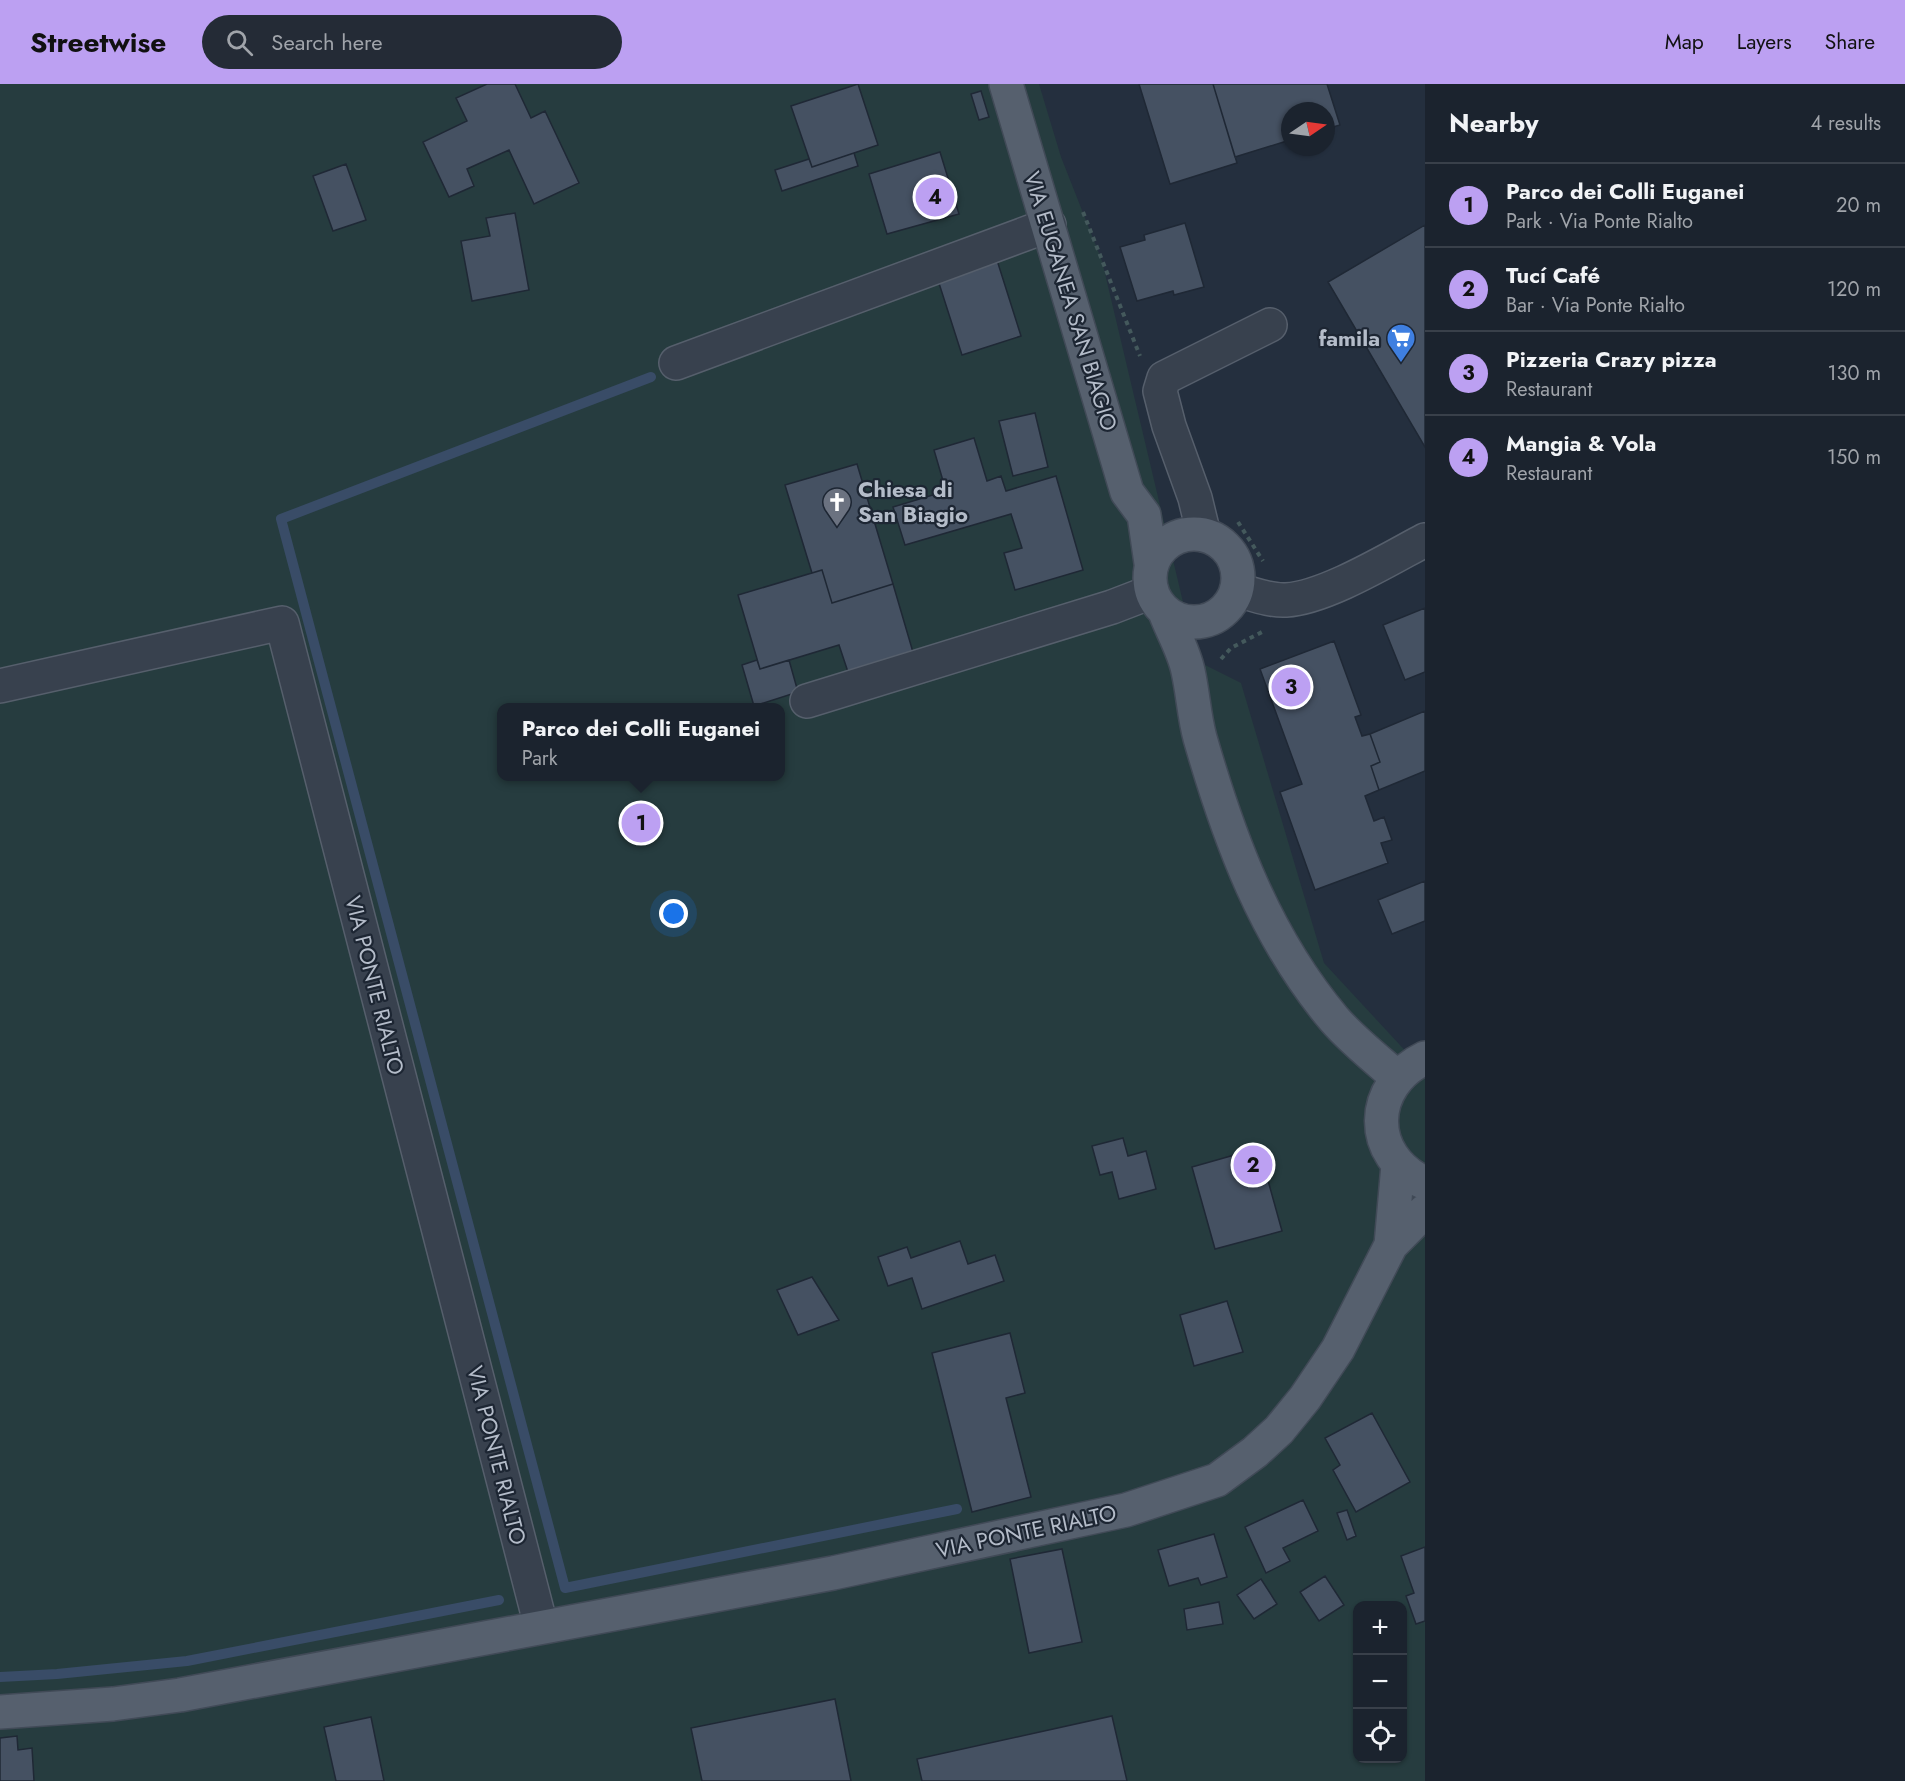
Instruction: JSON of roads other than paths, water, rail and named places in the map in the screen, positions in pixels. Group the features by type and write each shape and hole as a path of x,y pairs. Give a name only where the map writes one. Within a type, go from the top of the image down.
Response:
{"main road":[{"name":"VIA EUGANEA SAN BIAGIO","path":"1006,84 1127,492 1144,515 1156,589 1188,669 1195,721 1233,844 1257,899 1311,989 1335,1020 1397,1077"},
{"name":"VIA EUGANEA SAN BIAGIO","path":"1144,515 1194,535"},
{"path":"1194,535 1217,540 1235,561 1238,575 1237,590 1226,610 1206,621 1191,623 1177,620 1156,589 1159,550 1170,540 1194,535"},
{"name":"VIA EUGANEA SAN BIAGIO","path":"1188,669 1206,621"},
{"path":"1425,1058 1411,1065 1397,1077 1387,1094 1382,1112 1382,1131 1388,1149 1398,1165 1425,1183"},
{"name":"VIA PONTE RIALTO","path":"1391,1245 1398,1165"},
{"name":"VIA PONTE RIALTO","path":"0,1712 113,1704 180,1695 892,1561 1126,1510 1216,1480 1271,1437 1305,1398 1338,1349 1391,1245 1425,1211"}],"street":[{"path":"676,363 1049,225"},
{"path":"1194,535 1196,498 1160,391 1164,378 1270,325"},
{"path":"1237,590 1267,599 1285,601 1307,597 1425,540"},
{"path":"807,701 1112,607 1156,589"},
{"name":"VIA PONTE RIALTO","path":"0,686 282,623 541,1626"}],"waterway":[{"path":"651,377 281,519 565,1588 957,1509"},
{"path":"0,1677 57,1674 187,1661 499,1600"}],"place":[{"name":"Mangia & Vola","path":"935,197"},
{"name":"famila","path":"1401,364"},
{"name":"Chiesa di San Biagio","path":"837,528"},
{"name":"Pizzeria Crazy pizza","path":"1291,687"},
{"name":"Parco dei Colli Euganei","path":"641,823"},
{"name":"Tucí Café","path":"1253,1165"}]}
